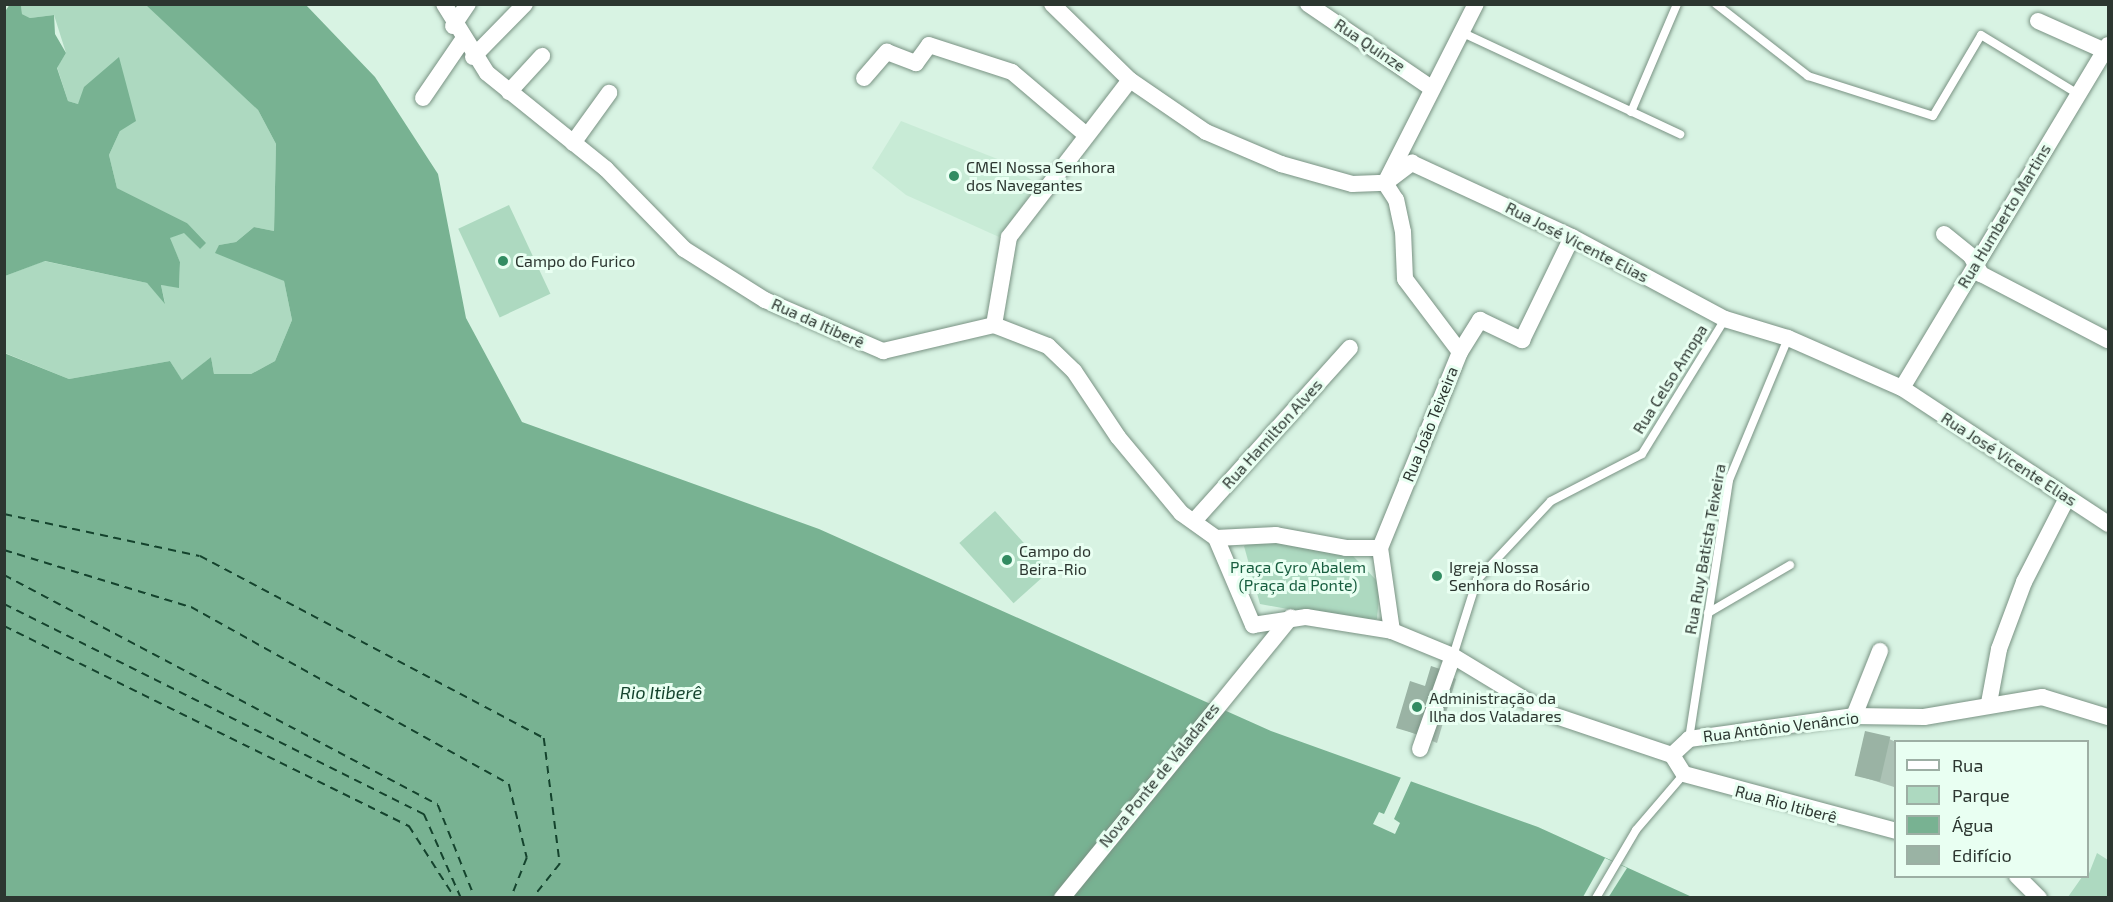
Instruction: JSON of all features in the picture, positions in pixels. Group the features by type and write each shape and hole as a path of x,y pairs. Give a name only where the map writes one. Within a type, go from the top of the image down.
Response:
{"street":[{"name":"Rua da Itiberê","path":"444,4 453,26 473,57 509,92 606,169 684,249 765,300 883,351 994,325"},
{"path":"453,26 468,4"},
{"path":"473,57 525,4"},
{"path":"1052,4 1130,80 1206,132 1281,164 1352,184 1385,183 1431,87 1476,4"},
{"name":"Rua Quinze","path":"1308,4 1431,87"},
{"path":"2038,21 2107,48"},
{"path":"423,98 462,41"},
{"path":"864,78 886,52 916,63 929,45 1012,72 1085,134"},
{"name":"Rua Humberto Martins","path":"1902,388 2107,48"},
{"path":"509,92 542,56"},
{"path":"1130,80 1085,134 1010,237 994,325 1048,346 1074,371 1118,437 1181,513 1216,538 1253,624 1291,617 1392,631 1453,656 1547,713 1672,755 1684,774"},
{"path":"573,143 609,93"},
{"name":"Rua José Vicente Elias","path":"1385,183 1412,163 1572,237 1725,319 1788,338 1902,388 2109,524"},
{"name":"Rua João Teixeira","path":"1380,548 1460,351 1405,279 1403,232 1396,200 1385,183"},
{"path":"1944,234 1976,264 1981,274 2109,340"},
{"path":"1460,351 1480,320 1522,340 1572,237"},
{"name":"Rua Hamilton Alves","path":"1194,521 1350,348"},
{"path":"1989,703 1999,649 2024,582 2067,498"},
{"path":"1216,538 1276,535 1380,548 1392,631"},
{"name":"Nova Ponte de Valadares","path":"1062,897 1257,652 1291,617"},
{"path":"1854,716 1880,651"},
{"path":"1420,749 1453,656"},
{"name":"Rua Antônio Venâncio","path":"1672,755 1689,739 1854,716 1924,717 1989,703 2042,698 2109,717"},
{"name":"Rua Rio Itiberê","path":"1684,774 1894,830"},
{"path":"2019,878 2039,897"}],"lane":[{"path":"1631,112 1677,4"},
{"path":"1716,4 1808,76 1933,117 1981,35 2078,94"},
{"path":"1461,32 1680,134"},
{"name":"Rua Celso Amopa","path":"1453,656 1478,580 1551,501 1642,454 1725,319"},
{"name":"Rua Ruy Batista Teixeira","path":"1689,739 1708,613 1738,450 1788,338"},
{"path":"1708,613 1790,565"},
{"path":"1596,897 1636,830 1684,774"}],"shaded area":[{"name":"CMEI Nossa Senhora dos Navegantes","path":"901,121 1000,160 1038,184 999,237 906,195 872,168"}],"green space":[{"path":"146,4 258,110 276,144 274,231 254,227 236,242 219,245 284,281 292,320 275,361 251,374 214,374 211,357 182,381 170,361 69,379 5,353 5,276 44,261 147,283 165,303 161,285 179,287 180,262 169,238 184,232 200,249 187,223 117,188 109,155 120,131 119,58 78,104 68,101 57,67 66,53 54,15 30,18 22,14 21,5"},
{"name":"Campo do Furico","path":"509,205 550,294 500,317 458,229"},
{"name":"Campo do Beira-Rio","path":"995,511 1049,571 1014,603 959,543"},
{"name":"Praça Cyro Abalem (Praça da Ponte)","path":"1258,538 1353,556 1380,584 1377,619 1347,620 1260,604 1244,546"},
{"path":"2097,853 2108,860 2108,897 2068,897 2081,878 2089,878"}],"water":[{"path":"10,4 21,5 22,14 30,18 54,15 55,34 66,53 57,68 68,101 78,104 84,87 119,57 136,121 120,131 109,155 117,188 187,223 206,243 200,249 184,233 170,238 180,262 179,288 161,285 165,304 147,283 45,261 5,276 4,13"},
{"name":"Rio Itiberê","path":"146,5 306,5 375,77 438,174 466,318 522,422 819,529 1271,731 1538,827 1692,897 5,897 4,353 69,379 170,361 182,380 211,357 214,374 251,374 275,361 292,320 284,281 215,253 219,245 236,242 254,227 274,231 276,144 258,110"}],"pier":[{"path":"1402,775 1412,779 1394,819 1400,823 1395,834 1373,824 1379,812 1384,814"},
{"path":"1605,858 1627,868 1608,898 1583,897"}],"building":[{"name":"Administração da Ilha dos Valadares","path":"1431,666 1443,670 1423,736 1396,728 1410,681 1425,686"},
{"path":"1865,731 1890,737 1880,782 1855,776"}],"ferry route":[{"path":"4,514 200,556 544,738 560,864 533,898"},
{"path":"4,550 191,607 509,784 527,858 511,898"},
{"path":"4,575 438,805 475,898"},
{"path":"4,604 424,814 461,898"},
{"path":"4,626 409,826 455,898"}],"place":[{"name":"CMEI Nossa Senhora dos Navegantes","path":"954,176"},
{"name":"Campo do Furico","path":"503,261"},
{"name":"Campo do Beira-Rio","path":"1007,560"},
{"name":"Igreja Nossa Senhora do Rosário","path":"1437,576"},
{"name":"Administração da Ilha dos Valadares","path":"1417,707"}]}
